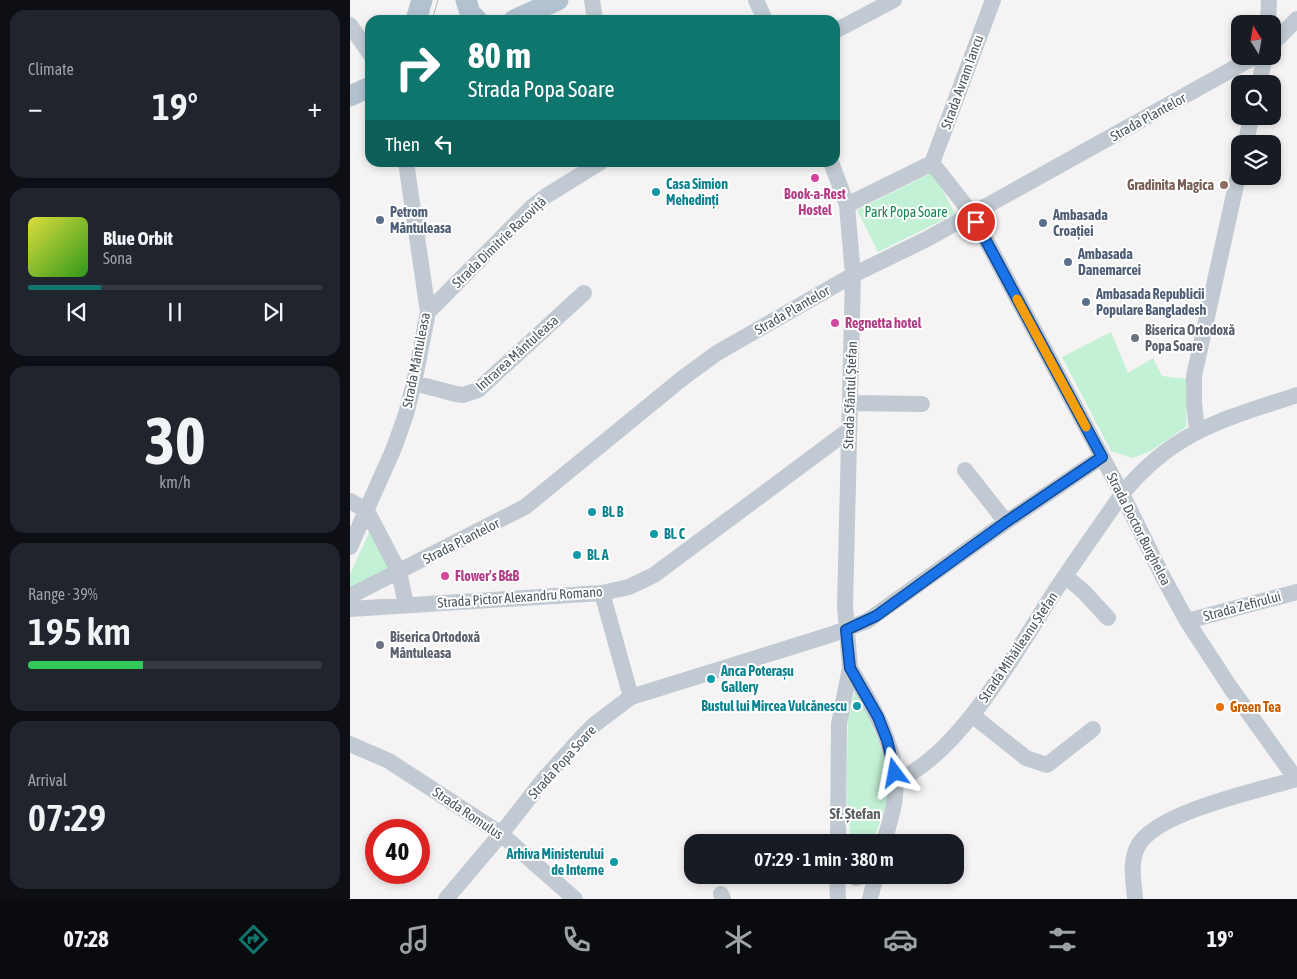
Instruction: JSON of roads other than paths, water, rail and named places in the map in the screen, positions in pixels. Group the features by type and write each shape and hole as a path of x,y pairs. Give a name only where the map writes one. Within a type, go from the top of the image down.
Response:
{"main road":[{"path":"418,15 422,0"},
{"path":"457,15 461,0"},
{"path":"466,0 472,15"},
{"path":"525,15 558,0"},
{"path":"350,96 365,89"}],"street":[{"path":"592,0 594,15"},
{"path":"756,0 763,15"},
{"path":"840,28 894,0"},
{"name":"Strada Avram Iancu","path":"932,163 993,0"},
{"path":"1268,15 1269,0"},
{"path":"1281,35 1297,19"},
{"path":"350,25 365,47"},
{"name":"Strada Plantelor","path":"350,596 526,507 700,364 853,275 972,214 1240,65"},
{"path":"847,205 932,163"},
{"name":"Strada Doctor Burghelea","path":"932,163 972,214 1122,494 1187,621 1230,687 1297,779"},
{"name":"Strada Mântuleasa","path":"350,547 394,448 414,383 428,312 407,167"},
{"name":"Strada Dimitrie Racoviță","path":"428,312 533,206 593,167"},
{"name":"Strada Sfântul Ștefan","path":"833,167 847,205 853,275 845,606 850,668"},
{"path":"1197,431 1194,376 1236,185"},
{"name":"Intrarea Mântuleasa","path":"414,383 463,395 478,390 584,293"},
{"path":"1122,494 1138,473 1174,445 1197,431 1297,395"},
{"path":"850,403 922,404"},
{"name":"Strada Pictor Alexandru Romano","path":"350,609 602,593 629,587 654,575 849,430"},
{"name":"Strada Popa Soare","path":"446,899 501,834 544,778 595,724 631,697 846,630 876,616 1006,522 1102,457"},
{"path":"965,470 1006,522"},
{"name":"Strada Mihăileanu Ștefan","path":"895,781 911,774 926,764 972,716 1122,494"},
{"path":"350,501 367,511 399,572 406,604"},
{"path":"1065,576 1083,591 1108,618"},
{"name":"Strada Zefirului","path":"1187,621 1297,592"},
{"path":"602,593 631,697"},
{"path":"850,668 872,705 887,740 895,781 893,808 886,834"},
{"path":"838,834 839,724 850,668"},
{"path":"841,712 847,704 854,700 867,700 872,705"},
{"path":"972,716 1026,758 1046,765 1093,730"},
{"name":"Strada Romulus","path":"350,744 368,750 389,761 501,834 575,899"},
{"path":"1135,899 1133,859 1138,846 1149,833 1179,816 1218,801 1297,779"},
{"path":"836,899 837,884"},
{"path":"870,899 874,884"}],"tram line":[{"path":"434,15 438,0"},
{"path":"350,100 365,92"}],"place":[{"name":"Book-a-Rest Hostel","path":"815,178"},
{"name":"Gradinita Magica","path":"1224,185"},
{"name":"Casa Simion Mehedinți","path":"656,192"},
{"name":"Petrom Mântuleasa","path":"380,220"},
{"name":"Ambasada Croației","path":"1043,223"},
{"name":"Ambasada Danemarcei","path":"1068,262"},
{"name":"Ambasada Republicii Populare Bangladesh","path":"1086,302"},
{"name":"Regnetta hotel","path":"835,323"},
{"name":"Biserica Ortodoxă Popa Soare","path":"1135,338"},
{"name":"Bl. B","path":"592,512"},
{"name":"Bl. C","path":"654,534"},
{"name":"Bl. A","path":"577,555"},
{"name":"Flower's B&B","path":"445,576"},
{"name":"Biserica Ortodoxă Mântuleasa","path":"380,645"},
{"name":"Anca Poterașu Gallery","path":"711,679"},
{"name":"Bustul lui Mircea Vulcănescu","path":"857,706"},
{"name":"Green Tea","path":"1220,707"},
{"name":"Arhiva Ministerului de Interne","path":"614,862"}],"district":[{"name":"Sf. Ștefan","path":"855,813"}],"park label":[{"name":"Park Popa Soare","path":"906,212"}]}
